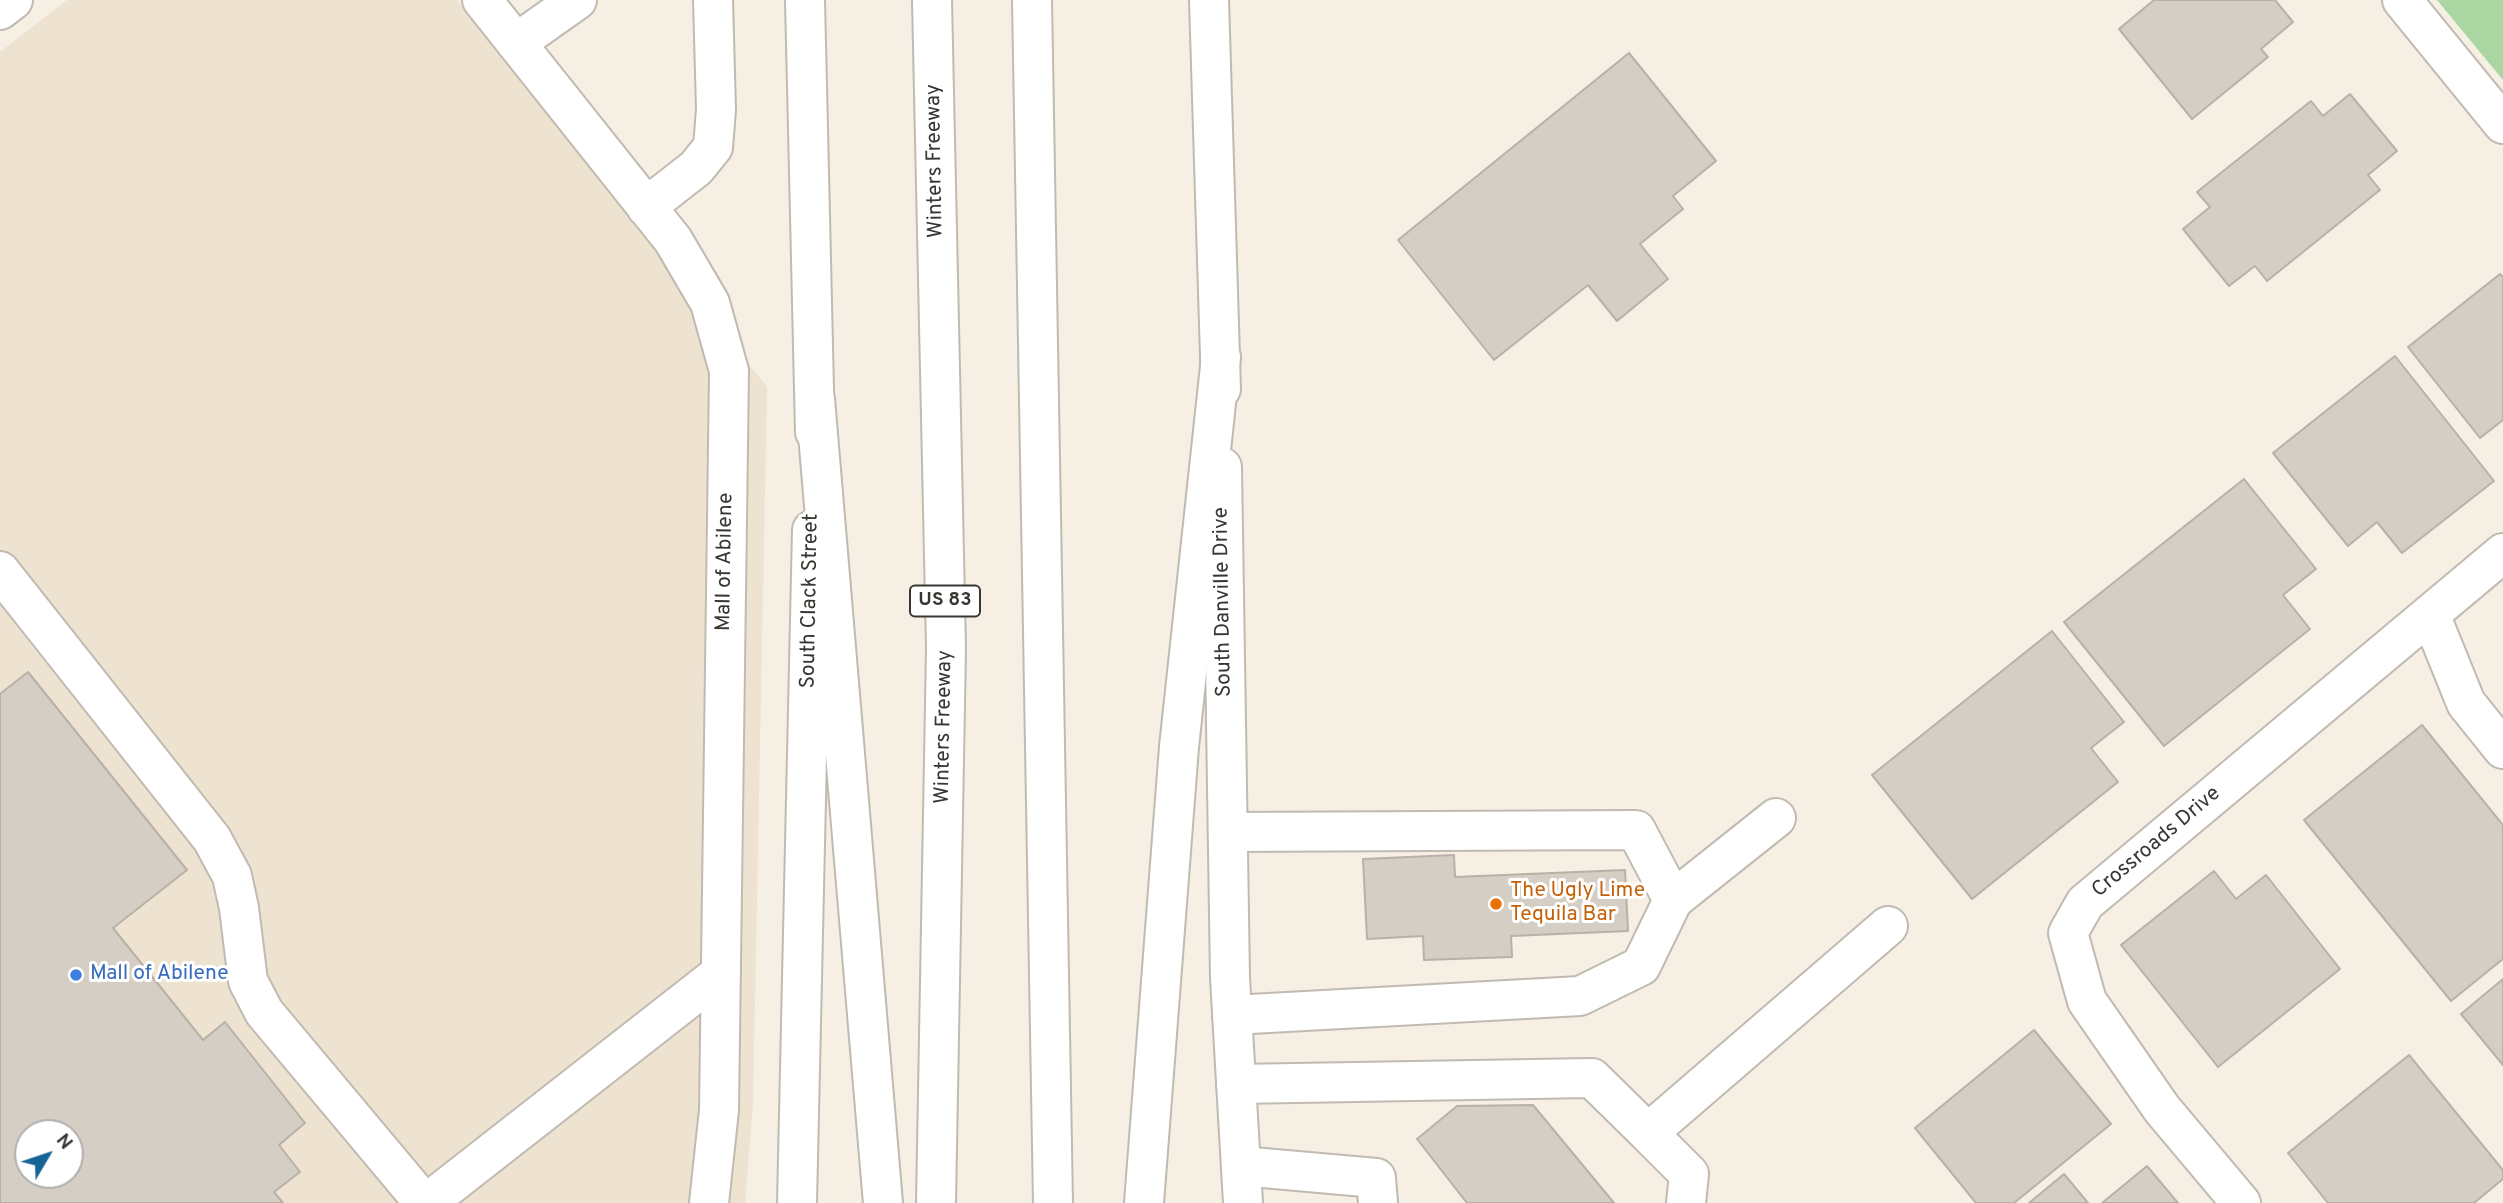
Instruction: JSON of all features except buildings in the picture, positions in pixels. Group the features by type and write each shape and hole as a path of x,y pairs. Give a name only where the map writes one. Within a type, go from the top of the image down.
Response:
{"main road":[{"path":"0,10 13,0"},
{"name":"Mall of Abilene","path":"482,0 673,240 710,303 729,371 719,1110 709,1203"},
{"path":"516,43 577,0"},
{"path":"646,207 696,168 713,147 716,110 713,0"},
{"name":"South Clack Street","path":"797,1203 816,399 805,0"},
{"name":"Winters Freeway","path":"932,0 947,649 936,1203"},
{"path":"1032,0 1053,1203"},
{"name":"South Danville Drive","path":"1209,0 1221,357 1232,1015 1242,1184"},
{"path":"2402,0 2503,124"},
{"path":"1144,1203 1179,747 1221,357"},
{"path":"816,399 883,1203"},
{"name":"Crossroads Drive","path":"2241,1203 2162,1109 2087,1001 2068,933 2085,903 2503,553"},
{"path":"0,571 212,839 232,876 240,913 248,981 264,1012 425,1203 721,974"},
{"path":"2430,614 2466,703 2503,748"},
{"path":"1232,1015 1580,996 1641,966 1673,900 1776,818"},
{"path":"1228,832 1636,830 1673,900"},
{"path":"1648,1133 1888,926"},
{"path":"1236,1084 1592,1078 1689,1174 1686,1203"},
{"path":"1242,1184 1376,1178 1378,1203"}],"shaded area":[{"path":"67,0 457,0 767,387 753,1103 745,1203 0,1203 0,52"}],"green space":[{"path":"2437,0 2503,0 2503,80"}],"place":[{"name":"The Ugly Lime Tequila Bar","path":"1496,904"},
{"name":"Mall of Abilene","path":"76,975"}]}
